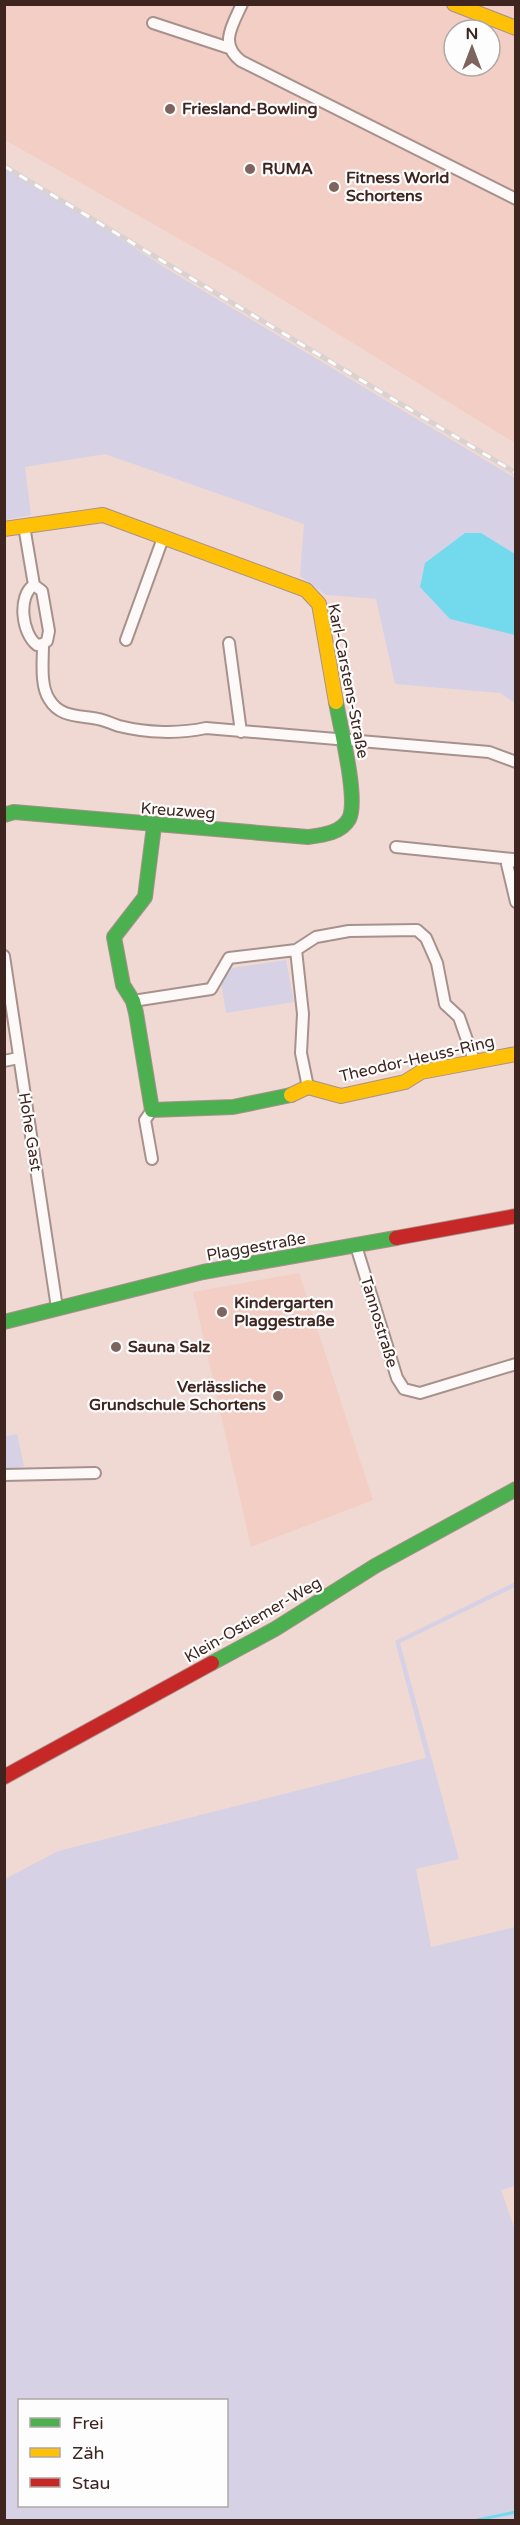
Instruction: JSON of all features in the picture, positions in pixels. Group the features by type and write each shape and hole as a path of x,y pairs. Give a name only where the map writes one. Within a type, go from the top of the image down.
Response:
{"street":[{"path":"229,48 230,32 242,4"},
{"path":"454,4 516,28"},
{"path":"153,23 229,48 241,61 516,199"},
{"name":"Karl-Carstens-Straße","path":"4,529 102,515 306,590 319,604 344,741 354,803 353,816 347,825"},
{"path":"24,526 34,585 42,591 49,631 47,641 37,645 30,640 27,632 23,601 25,593 34,585"},
{"path":"126,640 163,538"},
{"path":"229,643 241,732"},
{"path":"43,644 47,698 57,710 76,717 99,719 138,730 189,732 207,728 489,752 516,762"},
{"name":"Kreuzweg","path":"4,815 14,812 154,826 308,837 331,835 347,825"},
{"path":"152,1159 145,1120 152,1110 133,1001 123,985 114,937 145,897 154,826"},
{"path":"396,847 514,860"},
{"path":"514,860 507,864 516,902"},
{"path":"133,1001 211,989 229,958 296,950 316,937 349,931 417,930 426,938 437,963 445,1004 459,1017 474,1060"},
{"path":"152,1110 175,1112 194,1108 231,1107 296,1096 308,1087 301,1053 304,1034 296,950"},
{"name":"Hohe Gast","path":"4,956 57,1308"},
{"name":"Theodor-Heuss-Ring","path":"308,1087 341,1096 405,1082 421,1072 474,1060 516,1054"},
{"path":"4,1061 18,1058"},
{"name":"Plaggestraße","path":"4,1322 196,1274 516,1216"},
{"name":"Tannostraße","path":"356,1246 397,1378 404,1389 420,1393 516,1364"},
{"path":"4,1475 95,1473"},
{"name":"Klein-Ostiemer-Weg","path":"4,1777 275,1629 375,1566 516,1489"}],"shaded area":[{"path":"5,5 515,5 515,443 236,271 5,140"},
{"path":"4,163 167,269 515,478 515,703 500,693 395,684 376,599 326,595 300,576 304,524 105,454 25,467 31,515 5,520"},
{"path":"286,960 294,1002 226,1013 221,981 232,968"},
{"name":"Verlässliche Grundschule Schortens","path":"299,1273 373,1500 251,1547 193,1292"},
{"path":"17,1434 24,1466 5,1471 5,1436"},
{"path":"515,1582 515,1587 400,1643 459,1859 416,1869 431,1947 515,1927 515,2186 501,2190 515,2230 515,2520 5,2520 5,1879 58,1851 426,1758 395,1641"}],"water":[{"path":"465,533 481,533 515,554 515,635 450,619 420,587 425,563"}],"waterway":[{"path":"477,2520 516,2512"}],"railway":[{"path":"4,166 516,473"}],"traffic: fast":[{"path":"4,815 14,812 308,837 331,832 346,824 349,819 352,796 336,702"},
{"path":"154,826 145,897 114,937 123,985 133,1001 136,1013 152,1110 233,1107 291,1095"},
{"path":"4,1322 203,1272 396,1238"},
{"path":"212,1663 275,1629 375,1566 516,1489"}],"traffic: slow":[{"path":"454,4 516,28"},
{"path":"4,529 103,515 306,590 319,604 336,702"},
{"path":"291,1095 308,1087 341,1096 405,1082 421,1072 516,1054"}],"traffic: jam":[{"path":"396,1238 516,1216"},
{"path":"4,1777 212,1663"}],"place":[{"name":"Friesland-Bowling","path":"170,109"},
{"name":"RUMA","path":"250,169"},
{"name":"Fitness World Schortens","path":"334,187"},
{"name":"Kindergarten Plaggestraße","path":"222,1312"},
{"name":"Sauna Salz","path":"116,1347"},
{"name":"Verlässliche Grundschule Schortens","path":"278,1396"}]}
